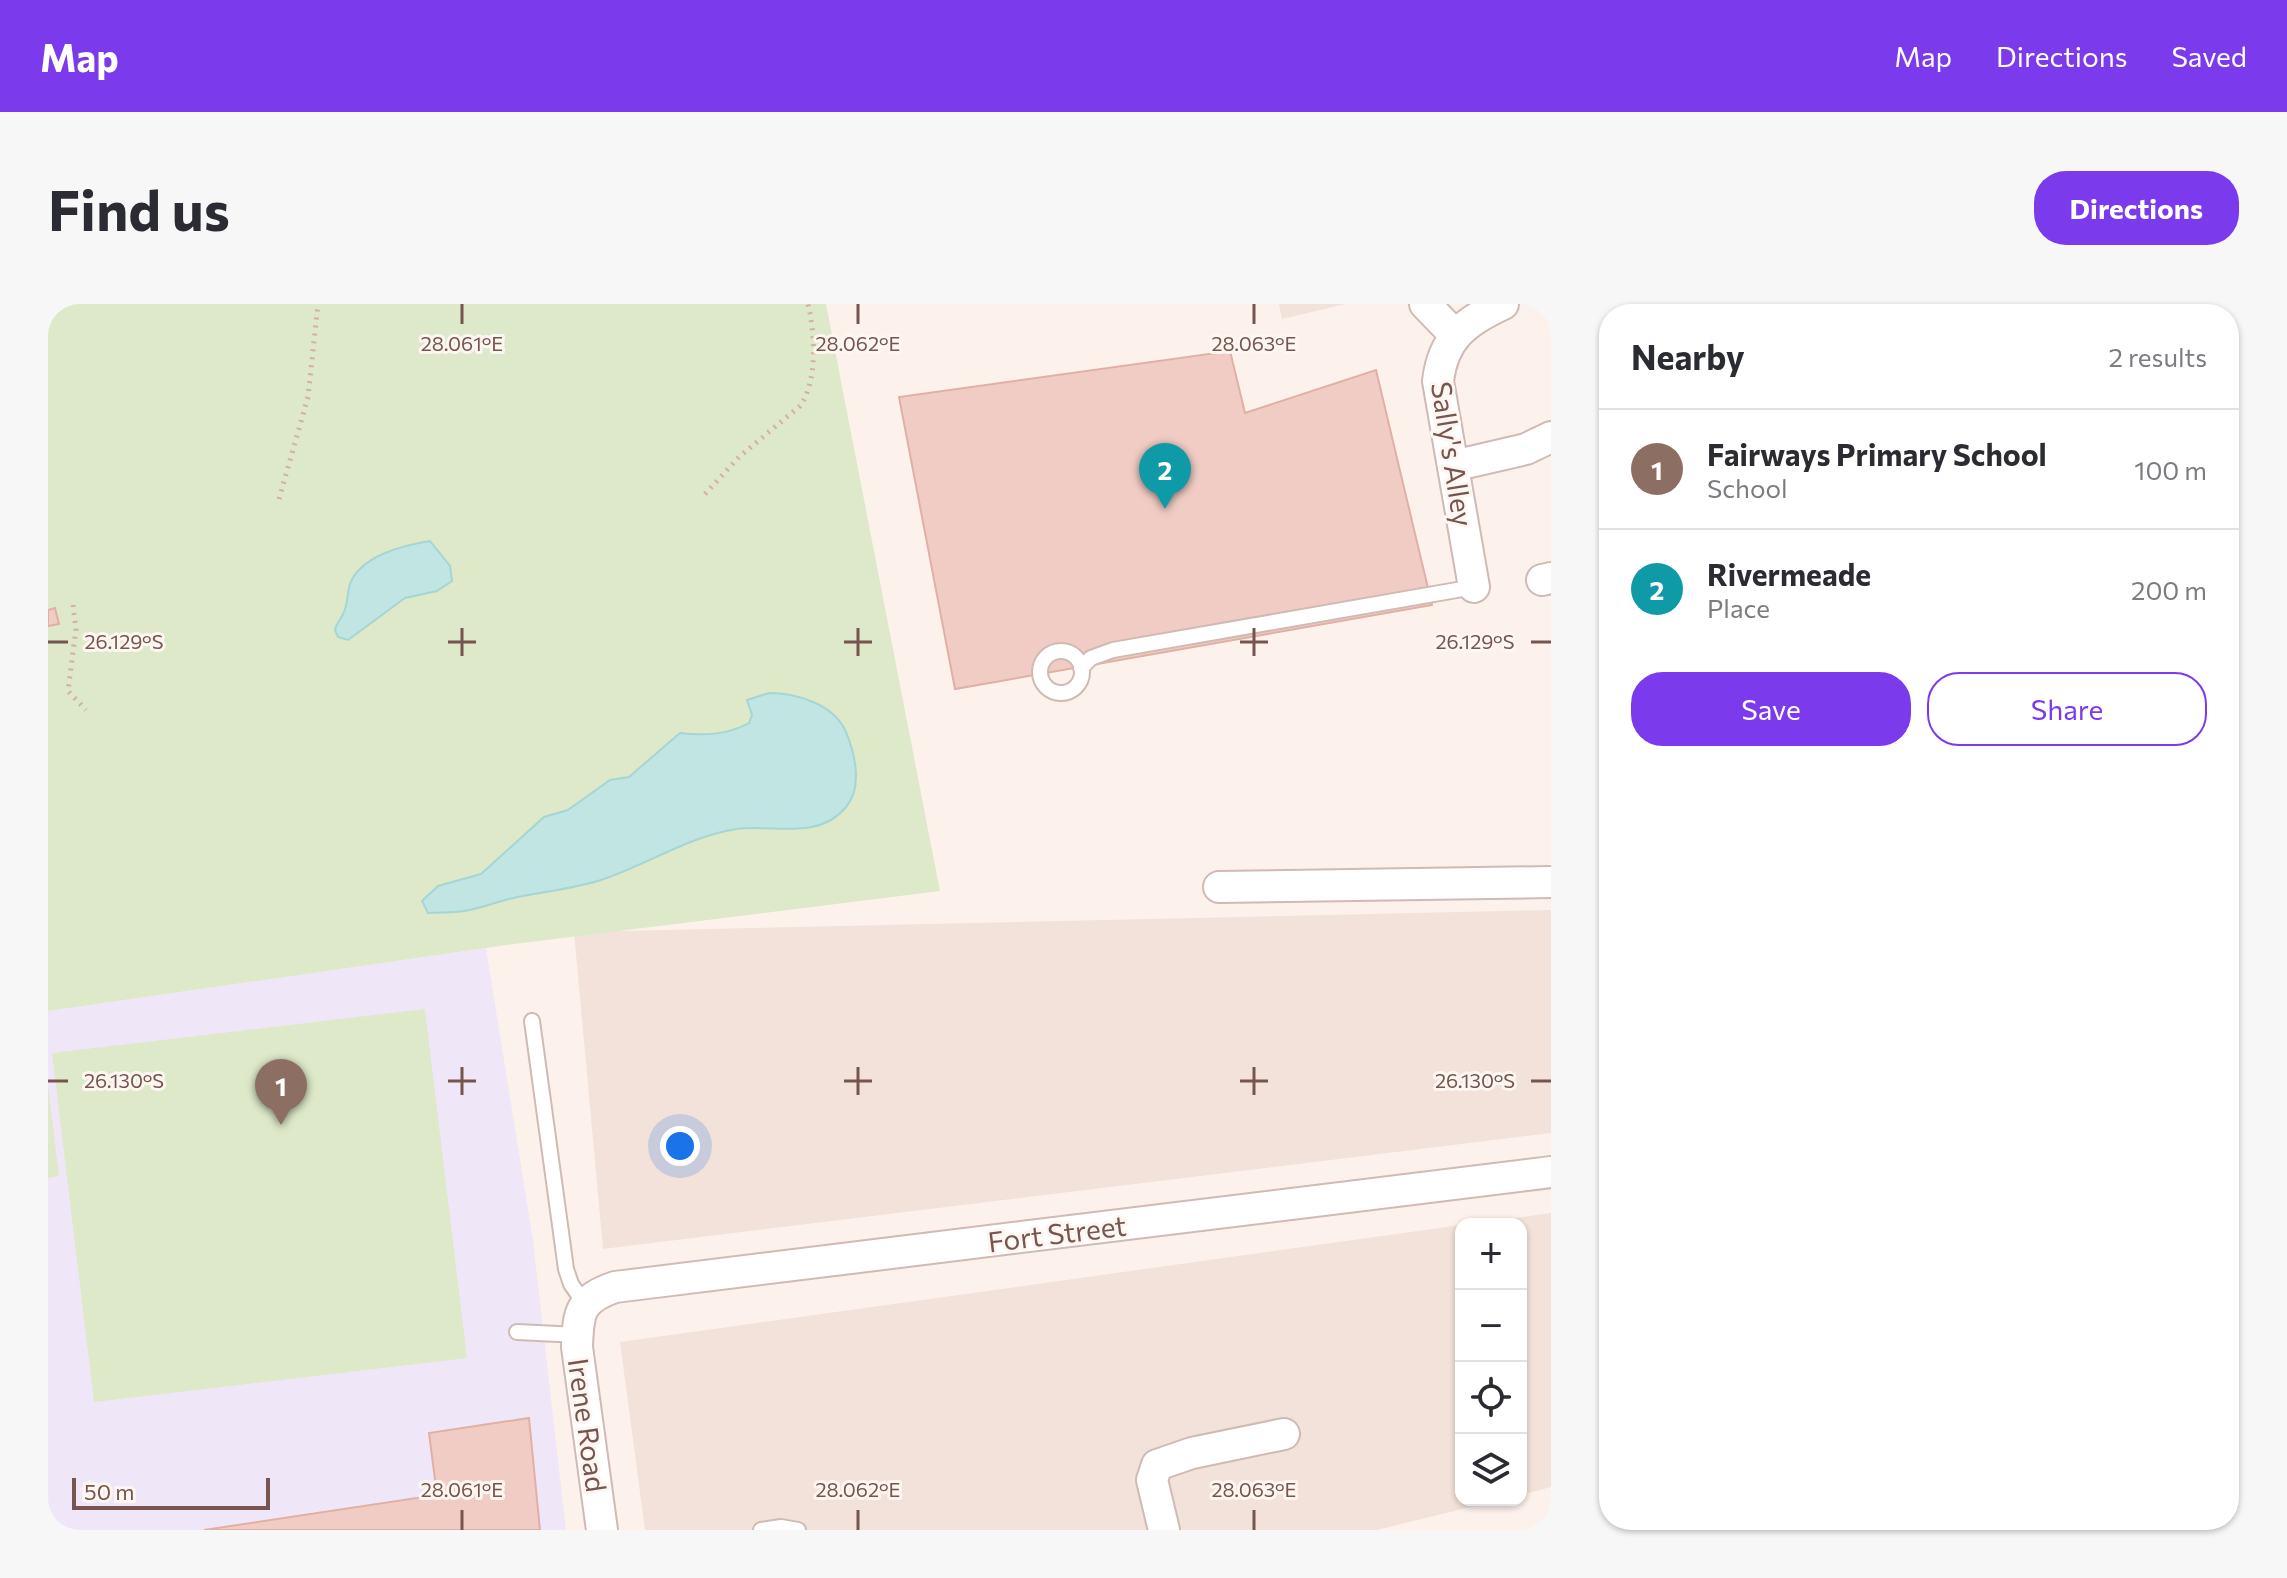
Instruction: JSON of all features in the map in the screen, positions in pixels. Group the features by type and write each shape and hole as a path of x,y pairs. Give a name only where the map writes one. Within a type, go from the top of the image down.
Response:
{"street":[{"path":"1425,304 1454,334 1503,304"},
{"name":"Sally's Alley","path":"1454,334 1440,363 1438,381 1474,587"},
{"path":"1453,466 1526,449 1551,437"},
{"path":"1219,887 1551,882"},
{"name":"Fort Street","path":"580,1319 596,1294 615,1287 1551,1172"},
{"name":"Irene Road","path":"580,1319 602,1530"},
{"path":"1164,1530 1152,1480 1157,1465 1192,1453 1284,1434"}],"lane":[{"path":"1081,668 1091,658 1113,650 1474,587"},
{"path":"517,1332 580,1319 566,1269 532,1021"},
{"path":"761,1530 781,1527 798,1530"}],"path":[{"path":"279,499 308,397 318,304"},
{"path":"705,494 724,470 808,396 812,346 808,304"},
{"path":"73,605 76,629 68,691 86,710"}],"shaded area":[{"path":"1279,304 1346,304 1282,319"},
{"path":"1551,910 1551,1133 603,1249 574,932"},
{"path":"486,948 533,1240 566,1530 48,1530 48,1011"},
{"path":"1551,1213 1551,1487 1527,1493 1527,1218 1514,1218"},
{"path":"1455,1226 1455,1506 1475,1506 1377,1530 645,1530 620,1342"}],"green space":[{"path":"48,304 826,304 940,891 514,944 48,1011"},
{"path":"425,1009 467,1358 94,1402 52,1053"},
{"path":"48,1085 59,1176 48,1178"}],"water":[{"path":"430,541 450,566 452,581 437,591 405,598 348,640 338,637 335,630 345,610 355,574 384,554"},
{"path":"769,693 791,695 823,707 833,714 846,732 856,780 851,799 835,818 809,828 751,828 719,833 592,883 516,897 464,911 428,913 422,901 438,886 481,874 544,817 568,810 610,780 629,777 680,733 716,734 749,723 752,715 747,700"}],"building":[{"path":"1230,351 1245,413 1376,370 1432,605 955,689 899,397"},
{"path":"55,608 59,624 48,626 48,610"},
{"path":"529,1418 540,1530 204,1530 437,1495 429,1433"}],"place":[{"name":"Rivermeade","path":"1165,509"},
{"name":"Fairways Primary School","path":"281,1125"}]}
